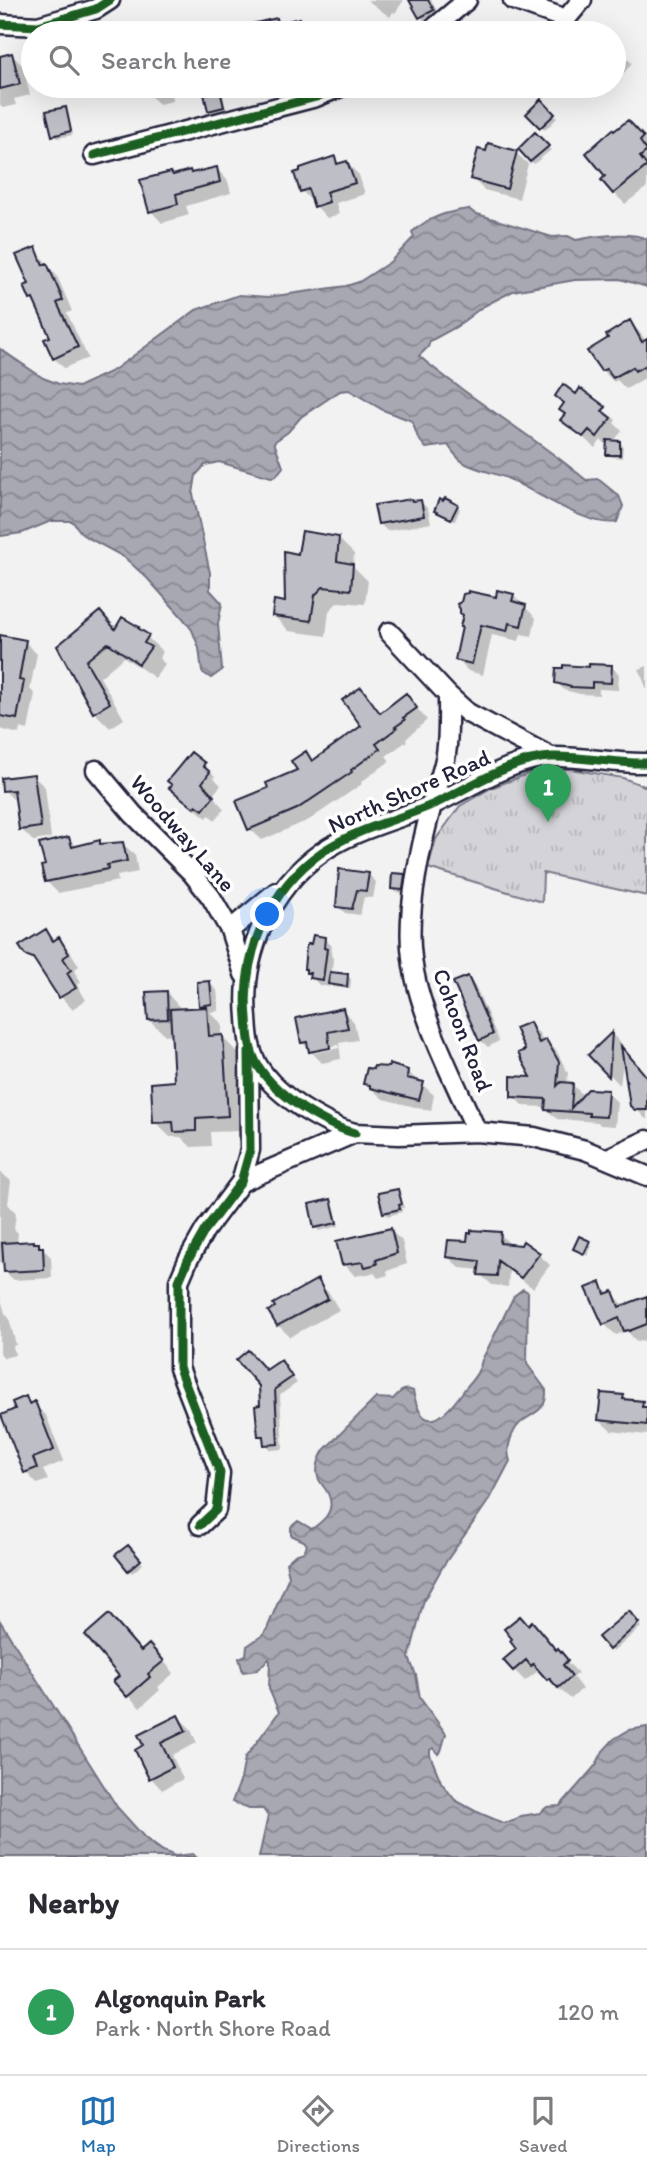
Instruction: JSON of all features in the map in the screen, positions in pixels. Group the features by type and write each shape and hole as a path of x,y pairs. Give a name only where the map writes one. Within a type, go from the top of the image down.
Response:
{"street":[{"path":"54,21 96,9 110,0"},
{"path":"442,21 467,0"},
{"path":"513,0 566,19 582,0"},
{"path":"0,23 21,25"},
{"path":"94,155 312,98"},
{"path":"389,632 468,713 551,757"},
{"name":"Cohoon Road","path":"448,695 446,752 418,872 410,932 411,958 432,1029 477,1132"},
{"name":"North Shore Road","path":"200,1525 216,1510 220,1473 179,1368 179,1281 205,1230 241,1182 250,1150 246,980 255,940 275,900 297,873 320,853 345,838 373,825 432,805 510,767 551,757 647,763"},
{"name":"Woodway Lane","path":"96,770 133,814 192,873 211,897 230,930 246,980"},
{"name":"Woodway Lane","path":"230,930 285,887"},
{"name":"North Shore Road","path":"249,1046 270,1082 286,1097 312,1115 346,1131 355,1132"},
{"path":"241,1182 355,1132 399,1135 477,1132 534,1137 585,1150 647,1176"},
{"path":"608,1158 647,1140"}],"green space":[{"path":"570,769 623,778 647,787 647,896 543,873 542,902 428,868 436,839 460,806 491,788 533,772"}],"water":[{"path":"469,209 474,213 552,237 568,236 576,240 622,235 647,239 647,287 620,279 575,280 513,291 482,307 456,327 430,341 419,356 586,480 598,479 619,496 623,506 617,522 605,522 577,514 507,478 466,464 448,445 426,448 418,438 412,421 383,410 349,390 340,391 301,417 288,432 274,442 283,467 276,476 271,477 219,462 205,465 196,475 193,494 210,573 210,590 222,603 218,624 222,670 211,678 202,672 199,648 192,630 182,617 124,557 83,535 72,521 51,521 22,533 0,536 0,349 43,378 78,387 114,370 196,310 239,295 268,297 359,282 390,262 414,237 412,232 425,223 439,216"},
{"path":"523,1289 528,1292 527,1364 546,1390 545,1400 539,1410 516,1428 509,1444 510,1461 491,1497 443,1566 424,1600 409,1658 416,1675 420,1698 446,1734 441,1751 438,1754 433,1748 430,1755 441,1782 455,1800 503,1823 540,1813 547,1807 560,1806 596,1765 603,1751 614,1739 629,1730 647,1727 647,1857 259,1857 268,1816 263,1809 249,1809 232,1802 241,1779 245,1758 279,1712 269,1689 269,1659 257,1670 243,1672 239,1658 246,1655 247,1646 267,1629 289,1576 286,1563 295,1555 304,1552 307,1545 291,1535 291,1527 298,1521 312,1529 329,1511 329,1496 317,1474 321,1456 376,1398 393,1399 402,1391 410,1390 427,1419 441,1416 477,1373 514,1296"},
{"path":"0,1621 117,1807 145,1838 163,1851 175,1856 193,1854 196,1857 0,1857"}],"building":[{"path":"409,0 428,0 434,10 419,18"},
{"path":"12,53 20,84 0,89 0,56"},
{"path":"205,98 222,98 224,107 208,111"},
{"path":"541,99 555,114 540,128 526,114"},
{"path":"66,107 71,131 52,136 46,111"},
{"path":"628,120 644,137 640,141 647,151 640,157 647,166 613,194 601,180 605,176 586,153 613,129 614,131"},
{"path":"535,132 549,146 530,162 518,149"},
{"path":"488,143 517,151 507,189 470,179 478,149 486,151"},
{"path":"335,156 337,164 347,161 355,183 326,192 329,202 314,207 308,189 300,192 294,173 300,171 300,168"},
{"path":"217,167 220,182 176,194 178,204 149,212 140,180 171,172 173,175"},
{"path":"36,247 43,265 47,263 63,300 57,303 78,347 53,359 44,339 50,337 33,299 30,300 24,286 29,284 16,255"},
{"path":"630,320 642,342 647,339 647,365 635,371 633,367 613,378 606,369 601,371 587,351"},
{"path":"563,384 576,394 580,388 606,407 602,411 611,418 597,437 589,430 583,437 560,420 565,414 559,410 564,403 555,396"},
{"path":"607,440 620,441 620,455 606,455"},
{"path":"445,498 458,505 451,519 434,511 439,499 443,501"},
{"path":"421,500 424,516 378,524 374,505"},
{"path":"302,531 339,537 337,561 353,564 351,590 323,587 315,595 311,621 272,616 274,600 285,602 284,551 298,554"},
{"path":"497,590 514,594 512,601 526,605 521,626 509,623 507,631 481,625 472,664 455,660 463,615 457,604 461,602 463,594 468,591 496,597"},
{"path":"100,611 115,629 122,617 139,627 149,635 144,643 151,647 139,664 108,643 86,661 110,703 93,713 57,646"},
{"path":"0,635 26,640 19,680 24,681 17,719 0,716"},
{"path":"589,664 612,665 611,683 592,682 592,688 555,683 556,668 563,668 563,665 589,667"},
{"path":"361,687 380,713 406,693 417,708 376,744 380,749 351,770 352,772 297,809 248,830 236,801 268,788 266,783 297,770 291,761 306,751 312,761 361,726 342,700"},
{"path":"191,752 205,763 203,766 210,772 202,783 214,796 203,810 196,805 194,808 169,788 172,785 167,781"},
{"path":"34,774 41,827 19,830 14,790 2,791 1,778"},
{"path":"69,837 72,847 100,840 100,844 123,842 127,861 107,865 108,869 45,882 41,866 45,865 39,844"},
{"path":"339,869 369,873 366,891 357,890 352,909 336,907"},
{"path":"392,873 405,874 403,890 391,889"},
{"path":"46,929 53,941 59,937 69,954 63,958 71,970 67,973 76,988 59,998 33,958 25,955 19,946"},
{"path":"313,935 325,937 324,948 327,949 323,980 309,978 310,973 306,973 304,969 306,947 311,944"},
{"path":"330,972 348,974 347,987 328,984"},
{"path":"468,976 493,1034 479,1041 453,982"},
{"path":"210,981 212,1004 199,1006 197,982"},
{"path":"167,991 168,1019 148,1020 146,992"},
{"path":"207,1007 209,1036 223,1035 228,1116 196,1118 196,1131 174,1132 173,1122 153,1123 151,1083 174,1081 170,1009"},
{"path":"343,1008 348,1028 328,1032 330,1048 309,1052 307,1042 301,1043 296,1018"},
{"path":"530,1022 539,1043 546,1039 559,1062 557,1086 561,1082 573,1083 571,1108 588,1089 608,1090 606,1117 545,1110 546,1099 511,1097 511,1076 531,1077 518,1053 525,1050 515,1028"},
{"path":"612,1032 609,1077 588,1055"},
{"path":"621,1046 647,1077 647,1110 635,1110 630,1106"},
{"path":"389,1064 408,1070 407,1078 424,1082 419,1100 363,1084 367,1068 389,1067"},
{"path":"398,1189 402,1204 399,1205 400,1209 383,1213 378,1193"},
{"path":"331,1199 337,1223 314,1228 309,1204"},
{"path":"391,1228 397,1253 365,1267 363,1262 342,1265 336,1241"},
{"path":"471,1230 501,1232 500,1243 521,1245 523,1241 540,1253 521,1278 498,1261 497,1276 478,1275 480,1261 446,1257 448,1240 467,1241"},
{"path":"579,1236 590,1241 584,1254 573,1249"},
{"path":"2,1243 39,1243 39,1247 43,1247 44,1270 4,1272"},
{"path":"318,1279 328,1299 277,1326 268,1311 275,1307 273,1304"},
{"path":"601,1282 605,1294 613,1291 619,1307 647,1296 647,1324 624,1331 619,1318 603,1325 586,1288"},
{"path":"248,1350 266,1370 281,1360 292,1377 275,1389 278,1444 264,1445 263,1436 258,1436 255,1406 260,1405 259,1386 236,1360"},
{"path":"601,1393 624,1395 623,1399 643,1401 642,1407 647,1407 647,1425 598,1420"},
{"path":"26,1396 29,1404 35,1401 54,1450 33,1458 37,1468 24,1473 1,1415 15,1409 12,1402"},
{"path":"128,1545 141,1560 128,1571 115,1555"},
{"path":"629,1611 639,1623 609,1650 598,1637"},
{"path":"109,1614 141,1651 149,1644 164,1661 127,1697 113,1681 119,1676 85,1635"},
{"path":"520,1616 528,1625 532,1621 568,1660 563,1665 572,1676 558,1688 526,1660 513,1671 503,1660 516,1649 504,1629"},
{"path":"178,1715 186,1731 161,1743 173,1767 149,1779 135,1750 143,1745 138,1735"}],"cycle path":[{"path":"55,21 96,9 110,0"},
{"path":"0,24 21,25"},
{"path":"94,155 312,98"},
{"path":"355,1133 321,1119 283,1094 261,1071 254,1058 248,1030 246,994 249,971 262,925 287,885 303,867 335,844 434,804 507,768 552,757 647,763"},
{"path":"200,1525 216,1510 220,1473 179,1368 179,1281 205,1230 241,1182 250,1150 249,1052"}],"place":[{"name":"Algonquin Park","path":"548,822"}]}
